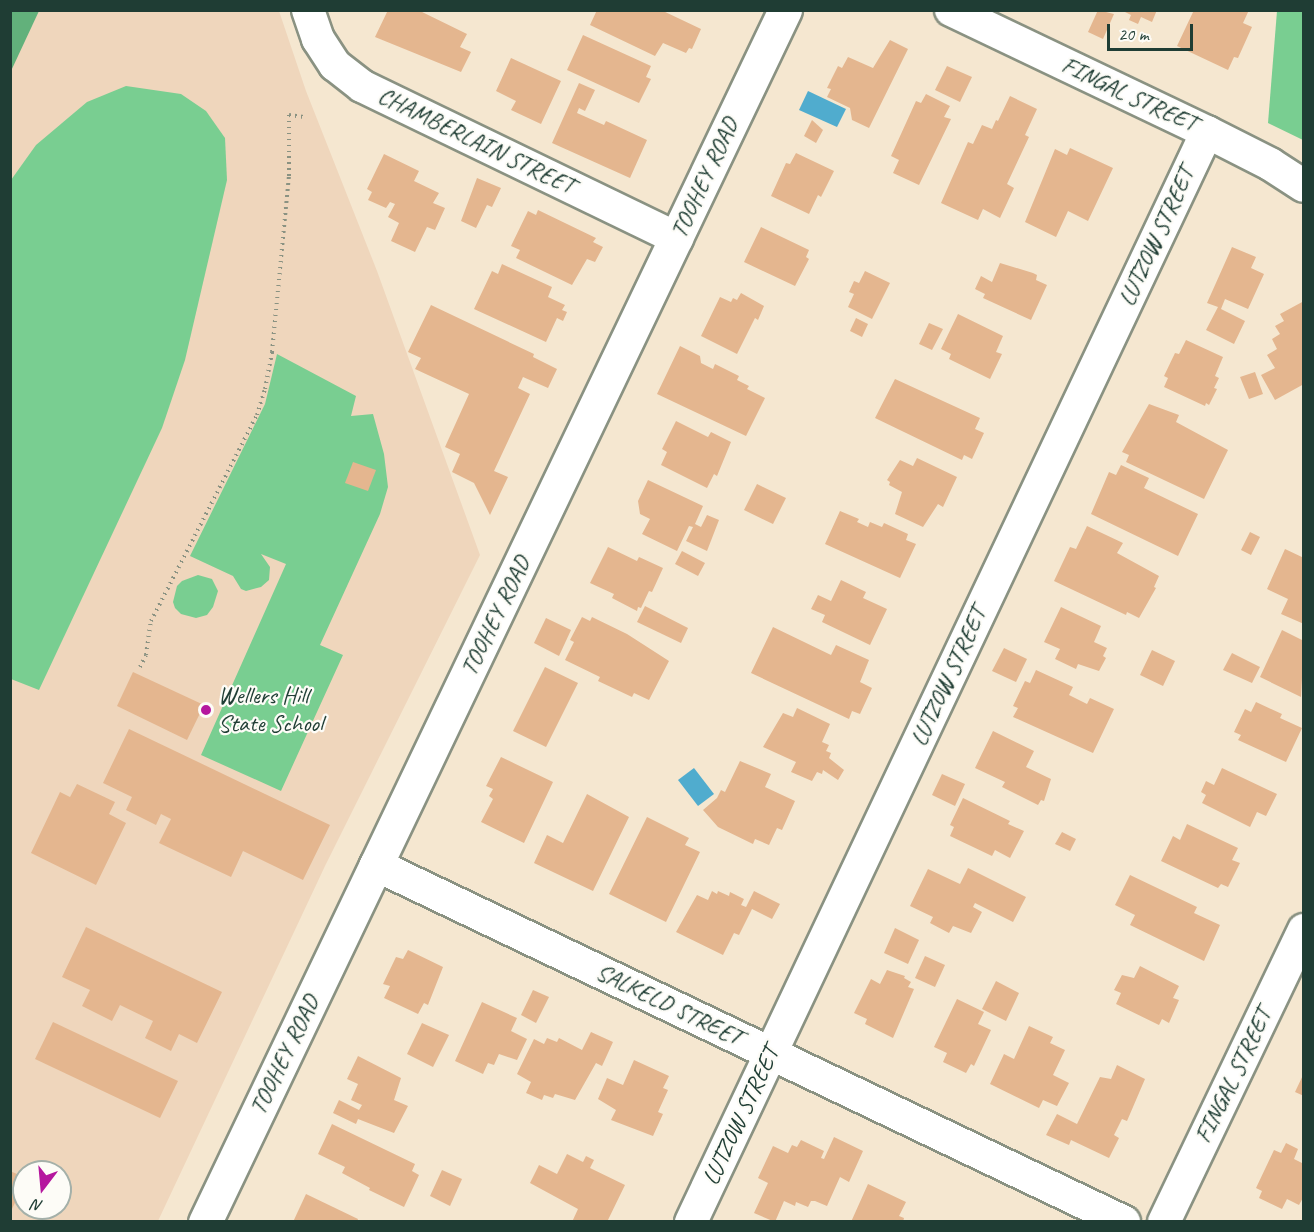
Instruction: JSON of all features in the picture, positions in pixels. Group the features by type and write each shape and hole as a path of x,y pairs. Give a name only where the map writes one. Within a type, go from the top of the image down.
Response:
{"main road":[{"name":"TOOHEY ROAD","path":"204,1221 785,10"}],"street":[{"name":"CHAMBERLAIN STREET","path":"308,10 318,39 335,65 362,86 677,238"},
{"name":"FINGAL STREET","path":"951,10 1207,132 1270,164 1304,186"},
{"name":"LUTZOW STREET","path":"691,1221 1207,132"},
{"name":"SALKELD STREET","path":"376,865 1124,1221"},
{"name":"FINGAL STREET","path":"1164,1221 1304,930"}],"path":[{"path":"141,667 146,655 151,621 257,415 265,389 272,352 289,176 289,115 304,117"}],"shaded area":[{"name":"Wellers Hill State School","path":"39,11 279,11 306,91 377,271 480,555 325,866 158,1221 11,1221 10,71"}],"green space":[{"path":"10,11 39,11 11,71"},
{"path":"1277,11 1303,11 1303,140 1268,123"},
{"path":"126,86 181,94 206,111 225,138 227,180 185,360 162,428 39,690 11,679 11,180 36,145 87,102"},
{"path":"277,354 356,396 351,416 373,414 384,454 388,487 380,514 320,645 343,655 281,791 201,755 286,564 261,554 270,567 269,580 261,587 246,591 241,589 233,576 190,556 265,404"},
{"path":"198,575 212,579 218,591 213,607 207,615 196,618 181,614 173,602 177,586 182,581"}],"water":[{"path":"808,91 846,109 837,127 799,110"},
{"path":"694,768 714,794 698,806 678,780"}],"building":[{"path":"388,10 418,10 467,34 460,47 471,52 461,72 375,37"},
{"path":"597,10 661,10 701,29 692,49 689,48 686,53 663,43 655,56 590,25"},
{"path":"1098,10 1114,14 1103,39 1088,32"},
{"path":"1121,10 1157,10 1152,22 1141,17 1138,24 1129,20 1131,15"},
{"path":"1194,10 1249,10 1243,23 1252,27 1238,58 1234,57 1228,70 1177,46"},
{"path":"583,35 651,66 646,77 651,79 639,103 567,70"},
{"path":"890,40 908,49 869,128 852,120 850,108 827,97 831,89 827,88 838,66 842,68 848,57 873,68"},
{"path":"511,58 561,81 541,124 511,110 516,101 496,91"},
{"path":"947,66 972,77 960,102 935,90"},
{"path":"579,83 595,90 585,111 579,108 577,113 604,125 606,121 647,140 630,178 552,143"},
{"path":"926,94 950,106 944,117 951,119 919,185 893,173 899,160 891,156 916,101 921,103"},
{"path":"1010,96 1037,109 1025,135 1029,137 1007,184 1014,188 1000,218 983,209 978,220 941,203 968,142 973,144 982,125 992,129"},
{"path":"812,120 823,130 816,143 804,136"},
{"path":"1070,148 1113,168 1088,221 1068,211 1056,237 1025,222 1055,149 1067,155"},
{"path":"796,153 834,171 821,197 818,195 809,214 771,196 786,163 790,164"},
{"path":"384,154 419,171 414,181 439,193 433,203 445,208 435,230 427,227 415,252 391,241 399,223 388,217 395,204 390,202 386,208 368,200 372,192 367,189"},
{"path":"477,178 501,188 492,207 487,205 476,228 461,221"},
{"path":"538,210 596,238 593,242 603,247 595,262 587,259 572,285 516,258 520,250 511,246 528,211 536,215"},
{"path":"761,227 809,250 806,257 809,259 795,286 744,262"},
{"path":"1232,247 1256,257 1251,268 1264,274 1248,309 1225,299 1221,309 1245,321 1234,344 1206,330 1218,307 1207,303"},
{"path":"1000,263 1033,273 1037,275 1036,280 1047,285 1031,320 983,298 985,294 975,289 981,276 992,282"},
{"path":"502,264 552,287 548,297 565,305 562,310 567,312 563,321 557,318 546,342 474,309 492,271 498,274"},
{"path":"865,271 890,283 872,319 848,307 854,294 849,292 854,281 859,283"},
{"path":"741,293 764,306 758,320 755,318 737,354 701,336 720,297 731,302 733,298 737,300"},
{"path":"1304,301 1304,384 1275,400 1261,375 1275,368 1267,355 1277,349 1272,339 1280,334 1275,326 1284,321 1280,314"},
{"path":"431,305 534,354 533,357 557,369 548,388 523,377 518,388 530,394 494,471 508,477 490,515 474,483 452,472 460,454 445,447 469,394 415,369 421,358 408,352"},
{"path":"958,314 1003,336 996,352 1002,354 990,379 949,359 951,354 941,349"},
{"path":"856,318 868,324 862,337 850,331"},
{"path":"929,323 943,329 932,350 919,344"},
{"path":"1186,340 1223,357 1215,376 1219,378 1214,388 1217,389 1209,405 1206,403 1205,406 1164,387 1168,378 1164,376 1175,353 1179,354"},
{"path":"680,346 700,356 701,363 713,369 715,364 739,376 737,380 749,386 747,389 765,398 746,436 657,394"},
{"path":"1255,372 1263,394 1249,399 1240,377"},
{"path":"895,379 980,418 975,429 984,433 972,459 964,455 962,460 875,418"},
{"path":"1149,404 1179,415 1176,422 1228,450 1204,499 1126,462 1129,455 1122,452"},
{"path":"676,421 708,437 711,432 731,442 717,476 714,474 707,488 661,465 667,452 662,449"},
{"path":"917,458 957,477 943,507 938,504 923,527 895,514 902,492 889,485 890,482 887,480 900,460 913,466"},
{"path":"353,462 376,470 368,491 345,483"},
{"path":"1121,465 1149,478 1144,488 1198,514 1178,556 1091,514 1109,472 1116,475"},
{"path":"648,480 703,506 695,524 701,527 707,515 719,520 707,551 686,541 693,527 689,526 677,551 642,534 650,519 640,514 638,501"},
{"path":"757,484 786,498 773,524 744,510"},
{"path":"840,511 859,519 857,522 868,527 870,522 882,527 884,523 908,534 906,540 916,544 900,578 825,544"},
{"path":"1087,526 1123,543 1117,553 1159,576 1154,587 1156,588 1139,618 1127,612 1126,615 1054,581 1070,547 1076,549"},
{"path":"1250,532 1260,537 1251,555 1241,550"},
{"path":"608,547 637,561 639,557 663,568 652,592 649,591 641,608 638,607 637,611 612,598 614,594 590,583"},
{"path":"1285,549 1304,558 1304,624 1281,614 1288,599 1267,589"},
{"path":"682,551 705,563 698,576 675,564"},
{"path":"841,580 866,592 863,598 887,609 870,645 822,622 825,615 811,609 818,595 831,601"},
{"path":"645,606 688,628 681,643 637,622"},
{"path":"1061,607 1101,626 1094,642 1107,648 1103,656 1106,658 1099,671 1078,664 1076,669 1055,659 1060,649 1044,642"},
{"path":"582,617 590,621 592,617 627,634 669,661 649,700 634,693 632,697 598,681 600,677 565,660 574,642 570,640"},
{"path":"546,618 571,630 559,656 534,643"},
{"path":"773,627 831,655 836,645 869,660 860,682 872,688 860,714 852,711 849,719 751,673"},
{"path":"1282,630 1304,641 1301,697 1260,677"},
{"path":"1004,648 1027,659 1016,682 992,671"},
{"path":"1152,650 1175,661 1163,686 1140,675"},
{"path":"1232,653 1260,667 1252,683 1223,670"},
{"path":"545,667 578,683 546,747 513,731"},
{"path":"1036,670 1073,687 1069,695 1087,704 1090,698 1114,709 1093,753 1013,717 1018,708 1013,706 1025,681 1030,683"},
{"path":"133,672 204,705 187,740 117,706"},
{"path":"1256,702 1282,714 1280,718 1302,728 1286,762 1238,740 1241,735 1234,732 1245,709 1251,712"},
{"path":"797,708 830,724 822,742 829,745 826,751 831,753 829,758 844,770 838,780 823,770 822,774 817,772 812,781 791,772 796,762 763,747 783,713 793,717"},
{"path":"129,729 330,825 303,880 243,851 231,877 159,843 171,819 161,814 156,825 126,810 132,797 103,783"},
{"path":"993,731 1034,751 1026,767 1051,779 1044,801 1041,800 1038,805 1002,787 1005,782 975,768"},
{"path":"501,757 553,782 524,843 481,822 493,799 489,796 493,789 486,786"},
{"path":"740,761 771,774 765,787 795,801 782,830 777,828 769,845 755,839 753,844 718,827 703,810 717,798 721,790 725,792"},
{"path":"1222,768 1277,794 1266,816 1257,812 1250,827 1202,803 1206,795 1201,792 1206,781 1214,785"},
{"path":"942,774 965,784 955,806 932,795"},
{"path":"77,784 115,802 109,814 126,823 96,885 31,853 60,792 70,797"},
{"path":"587,794 629,817 593,891 534,863 547,835 563,843"},
{"path":"963,798 1010,821 1008,824 1024,831 1010,858 995,850 992,856 950,836 954,827 950,825"},
{"path":"647,817 689,838 685,845 700,852 666,922 609,894"},
{"path":"1187,824 1238,848 1232,860 1240,863 1228,887 1221,884 1218,888 1161,861 1173,836 1180,840"},
{"path":"1062,832 1076,839 1070,851 1055,844"},
{"path":"968,868 1026,897 1013,922 975,903 973,907 982,912 971,933 953,926 949,933 930,923 933,917 910,906 928,869 960,884"},
{"path":"1130,875 1197,907 1194,913 1220,925 1204,961 1130,925 1135,915 1115,905"},
{"path":"712,891 729,896 730,892 744,899 741,905 746,907 754,891 780,904 772,919 752,909 739,935 734,933 723,955 676,932 697,895 708,900"},
{"path":"86,927 222,992 197,1043 179,1034 171,1051 145,1038 153,1021 120,1005 112,1021 82,1006 90,990 62,977"},
{"path":"895,928 919,940 908,964 884,953"},
{"path":"408,950 443,967 428,1005 424,1003 418,1014 384,998 390,986 383,984 396,957 403,959"},
{"path":"925,956 945,965 935,987 915,978"},
{"path":"1140,966 1179,986 1173,998 1179,1000 1169,1023 1162,1019 1159,1025 1116,1004 1121,993 1114,990 1122,975 1134,978"},
{"path":"887,970 905,976 904,978 911,982 908,987 914,989 893,1038 865,1024 867,1019 854,1013 871,979 880,984"},
{"path":"996,981 1019,993 1006,1021 982,1009"},
{"path":"533,990 549,997 536,1023 521,1015"},
{"path":"957,999 984,1012 978,1024 991,1030 974,1066 971,1064 966,1073 943,1062 947,1053 934,1047"},
{"path":"482,1002 517,1018 511,1031 527,1039 517,1060 499,1054 494,1065 488,1063 483,1074 455,1061"},
{"path":"53,1022 178,1081 160,1118 35,1059"},
{"path":"422,1023 449,1035 433,1067 407,1054"},
{"path":"1029,1026 1053,1037 1050,1043 1065,1050 1053,1075 1069,1083 1057,1106 1043,1100 1039,1108 990,1084 1004,1054 1014,1059"},
{"path":"591,1032 613,1042 602,1066 596,1063 575,1100 555,1094 553,1098 544,1095 542,1100 526,1093 531,1082 517,1074 534,1039 544,1044 547,1038 557,1042 559,1038 582,1050"},
{"path":"358,1056 401,1078 394,1100 408,1106 394,1133 358,1119 356,1124 333,1113 339,1100 359,1110 362,1105 351,1100 358,1084 347,1079"},
{"path":"634,1060 669,1076 663,1088 668,1090 658,1112 663,1114 653,1136 611,1120 616,1110 598,1099 607,1078 623,1085"},
{"path":"1117,1065 1145,1079 1127,1121 1122,1119 1114,1135 1119,1138 1109,1158 1071,1140 1069,1145 1046,1135 1057,1114 1077,1124 1100,1077 1111,1079"},
{"path":"1304,1073 1304,1096 1295,1092"},
{"path":"332,1124 415,1164 412,1171 419,1175 404,1207 369,1190 370,1188 342,1173 345,1167 318,1154"},
{"path":"834,1137 863,1151 849,1182 840,1177 827,1206 811,1201 808,1207 796,1202 795,1206 784,1201 775,1222 754,1213 768,1183 758,1178 773,1146 788,1153 792,1145 797,1147 801,1140 824,1151 821,1158 824,1159"},
{"path":"1286,1143 1298,1149 1294,1159 1304,1164 1304,1196 1299,1205 1287,1199 1282,1209 1259,1198 1262,1191 1256,1188 1274,1150 1281,1153"},
{"path":"567,1154 583,1162 586,1156 594,1160 590,1168 625,1185 607,1222 572,1222 578,1209 530,1183 539,1165 557,1174"},
{"path":"442,1170 462,1179 450,1206 430,1196"},
{"path":"10,1171 12,1172 12,1209 10,1213"},
{"path":"868,1184 906,1202 899,1216 904,1218 903,1222 851,1222"},
{"path":"306,1194 358,1219 357,1222 293,1222"}],"place":[{"name":"Wellers Hill State School","path":"206,710"}]}
